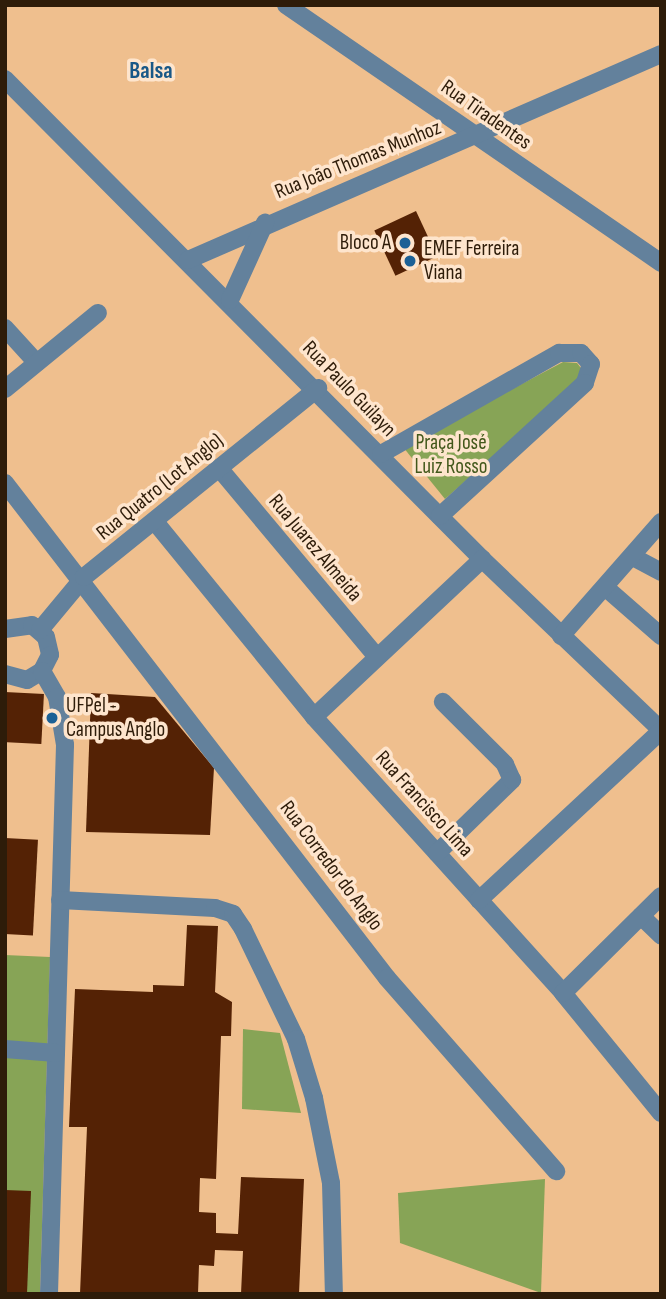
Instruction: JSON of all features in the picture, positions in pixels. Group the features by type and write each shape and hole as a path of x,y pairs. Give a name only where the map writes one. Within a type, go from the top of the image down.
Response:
{"street":[{"name":"Rua Tiradentes","path":"286,5 661,262"},
{"name":"Rua João Thomas Munhoz","path":"188,260 265,223 477,136 661,54"},
{"name":"Rua Paulo Guilayn","path":"5,79 318,388 482,559 661,730"},
{"name":"Rua João Thomas Munhoz","path":"230,300 265,223"},
{"path":"5,389 98,313"},
{"path":"5,328 37,363"},
{"path":"381,454 559,353 581,353 591,364 585,383 440,516"},
{"name":"Rua Quatro (Lot Anglo)","path":"40,630 84,577 156,523 318,388"},
{"name":"Rua Juarez Almeida","path":"219,468 376,656"},
{"name":"Rua Corredor do Anglo","path":"5,483 84,577 387,978 556,1171"},
{"path":"561,636 606,588 661,522"},
{"name":"Rua Francisco Lima","path":"156,523 314,717 563,993 661,1113"},
{"path":"632,557 661,572"},
{"path":"314,717 482,559"},
{"path":"606,588 661,636"},
{"path":"5,629 23,623 40,630 50,655 42,671"},
{"path":"9,678 42,671"},
{"path":"42,671 57,696 65,746 49,1294"},
{"path":"437,853 512,780 505,764 443,702"},
{"path":"479,900 661,730"},
{"path":"563,993 661,896"},
{"path":"60,900 215,908 233,915 243,929 296,1040 314,1098 331,1183 334,1294"},
{"path":"641,916 661,934"},
{"path":"5,1049 57,1053"}],"green space":[{"name":"Praça José Luiz Rosso","path":"563,362 577,363 585,373 576,384 445,499 403,447"},
{"path":"5,955 50,957 40,1294 5,1294"},
{"path":"243,1029 280,1033 301,1113 242,1109"},
{"path":"545,1179 541,1293 400,1243 398,1193"}],"building":[{"name":"Bloco A","path":"416,211 437,256 395,276 374,230"},
{"path":"5,692 44,694 41,744 5,742"},
{"path":"91,693 155,697 214,768 210,835 86,832"},
{"path":"5,838 38,840 33,936 5,934"},
{"path":"187,925 218,926 215,992 232,1002 231,1036 221,1036 216,1179 200,1178 199,1212 216,1213 216,1233 238,1234 241,1177 304,1179 299,1294 241,1294 243,1251 215,1250 214,1266 199,1265 198,1294 80,1294 87,1127 69,1127 75,989 153,992 153,985 184,986"},
{"path":"5,1190 31,1191 27,1294 5,1294"}],"place":[{"name":"Bloco A","path":"405,243"},
{"name":"EMEF Ferreira Viana","path":"410,261"},
{"name":"UFPel - Campus Anglo","path":"52,718"}],"district":[{"name":"Balsa","path":"151,71"}]}
